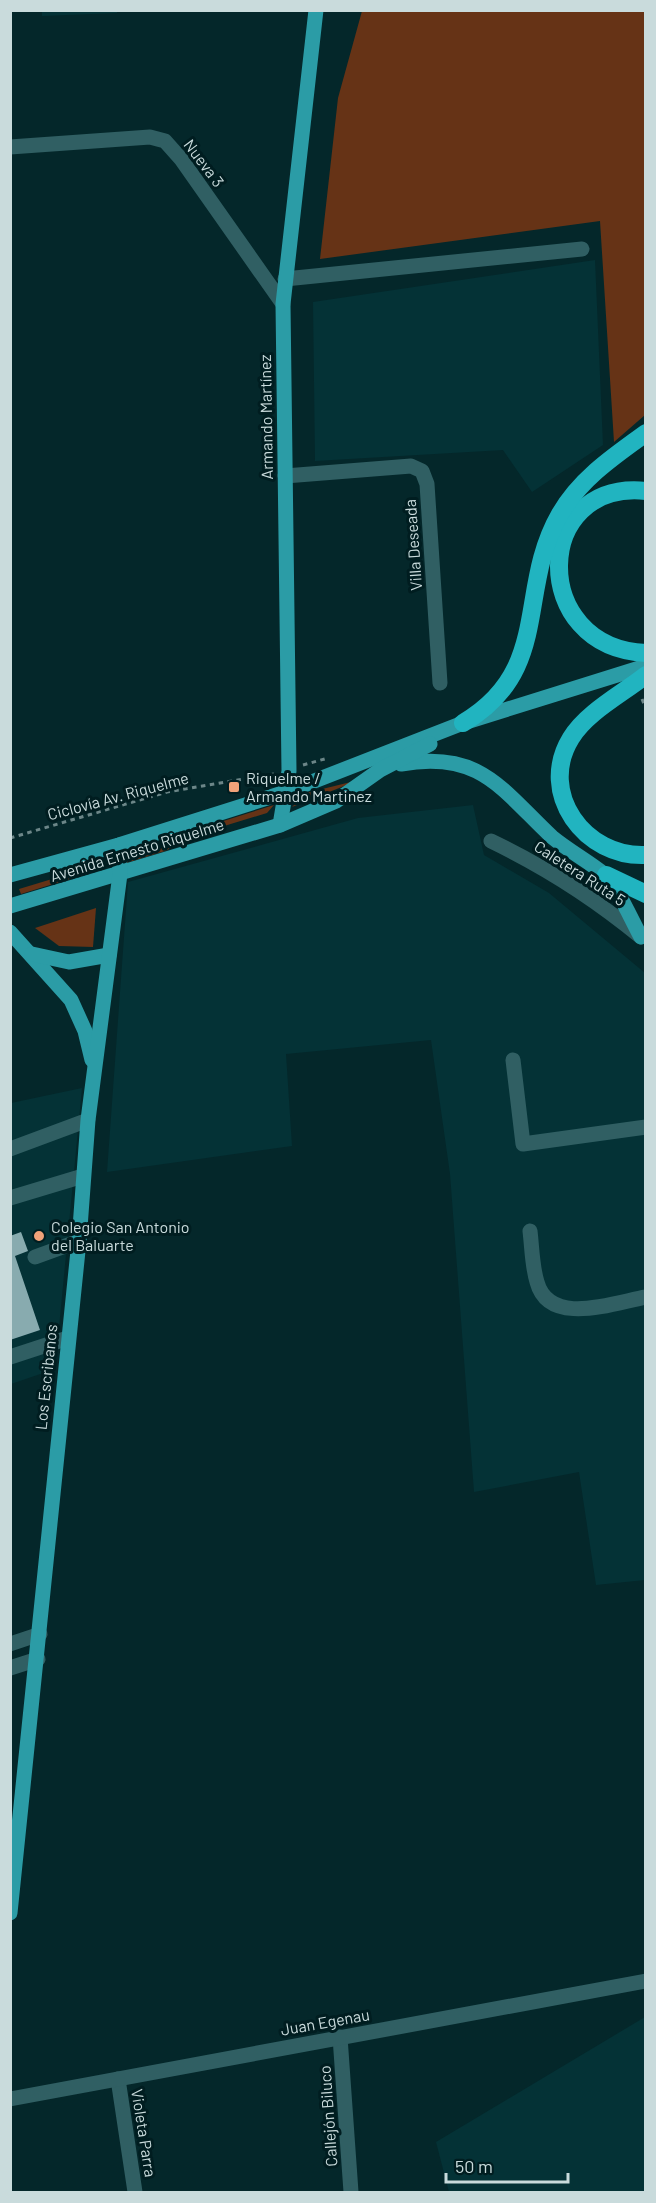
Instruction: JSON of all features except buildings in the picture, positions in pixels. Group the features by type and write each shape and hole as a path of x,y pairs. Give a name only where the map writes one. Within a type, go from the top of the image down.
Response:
{"highway":[{"path":"463,723 495,699 522,657 545,548 560,515 590,476 645,433"},
{"path":"645,491 615,493 585,508 565,534 557,565 564,599 588,631 608,644 645,653"},
{"path":"645,675 578,728 565,751 560,777 564,803 577,826 586,836 609,850 622,854 645,855"},
{"path":"606,875 645,894"}],"main road":[{"name":"Armando Martínez","path":"280,825 289,771 283,304 316,10"},
{"name":"Avenida Ernesto Riquelme","path":"10,875 119,846 286,792 463,723 645,666"},
{"name":"Avenida Ernesto Riquelme","path":"10,906 280,825 336,801 380,770 420,750 463,723"},
{"path":"380,770 427,761 458,764 472,769 501,786 563,846 606,875 643,939"},
{"name":"Los Escribanos","path":"10,1913 38,1659 79,1241 88,1120 120,874 119,846"},
{"path":"10,932 71,1000 85,1031 94,1074"},
{"path":"29,953 69,962 109,955"}],"street":[{"name":"Nueva 3","path":"10,147 150,137 165,141 181,159 283,304"},
{"path":"285,279 582,249"},
{"name":"Villa Deseada","path":"285,476 411,466 422,471 427,484 440,683"},
{"name":"Caletera Ruta 5","path":"491,841 528,859 573,887 643,939"},
{"path":"513,1060 523,1144 645,1127"},
{"path":"10,1149 88,1120"},
{"path":"10,1198 83,1176"},
{"path":"530,1231 536,1281 543,1296 555,1306 568,1310 645,1298"},
{"path":"35,1257 79,1241"},
{"path":"10,1357 68,1338"},
{"path":"10,1644 40,1634"},
{"path":"10,1668 38,1659"},
{"name":"Juan Egenau","path":"10,2099 645,1981"},
{"name":"Callejón Biluco","path":"340,2037 351,2193"},
{"name":"Violeta Parra","path":"118,2079 135,2193"}],"path":[{"name":"Ciclovía Av. Riquelme","path":"10,838 166,792 289,771 332,757"}],"shaded area":[{"path":"117,10 117,13 42,16 42,11"},
{"path":"362,11 645,11 645,415 614,442 600,221 320,259 338,98"},
{"path":"595,260 603,445 532,492 503,450 315,461 313,302"},
{"path":"359,780 292,807 306,793"},
{"path":"274,805 267,813 198,834 165,851 126,863 126,857 162,846 195,830"},
{"path":"473,805 484,855 549,893 645,973 645,1580 596,1585 579,1472 474,1492 450,1174 431,1040 286,1054 292,1146 107,1172 128,882 358,818"},
{"path":"105,863 105,868 21,894 19,889"},
{"path":"96,908 93,947 59,946 35,928"},
{"name":"Colegio San Antonio del Baluarte","path":"82,1088 55,1369 11,1384 11,1103"},
{"path":"645,2017 645,2192 449,2192 436,2142"}],"place":[{"name":"Riquelme / Armando Martinez","path":"234,787"},
{"name":"Colegio San Antonio del Baluarte","path":"39,1236"}]}
